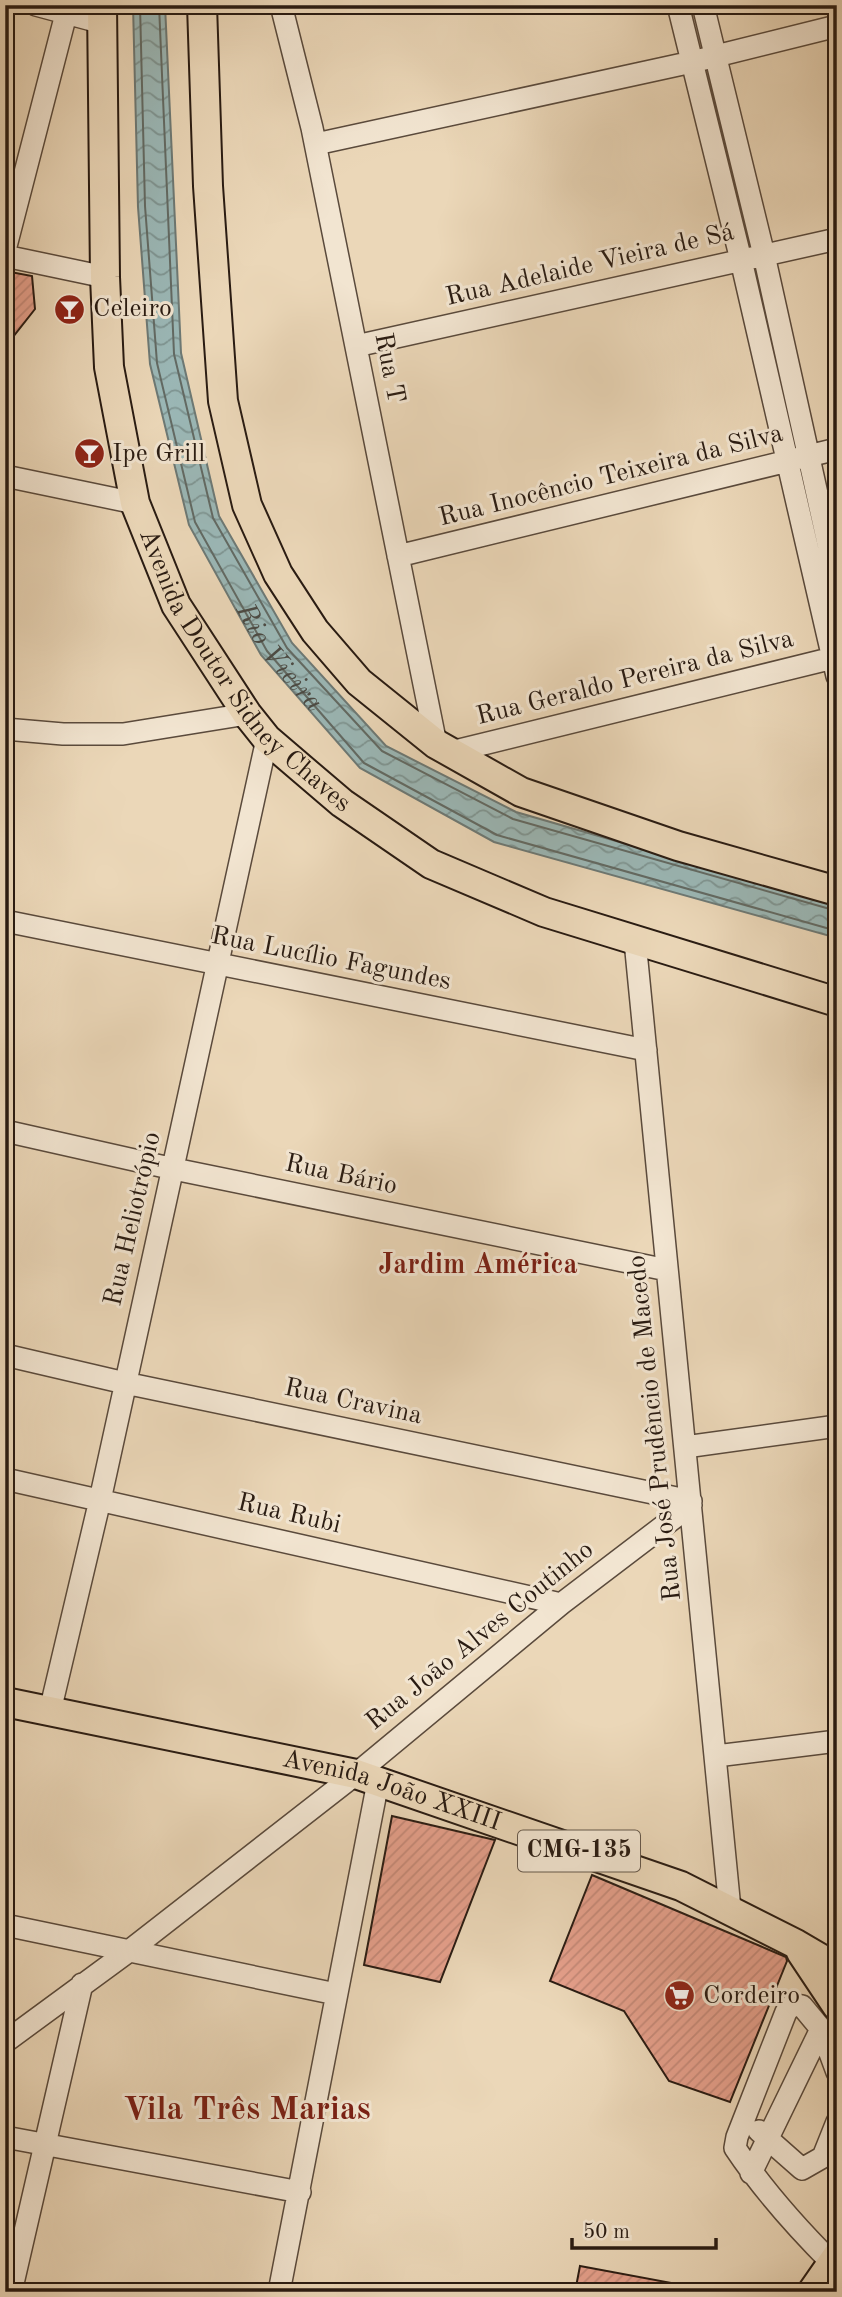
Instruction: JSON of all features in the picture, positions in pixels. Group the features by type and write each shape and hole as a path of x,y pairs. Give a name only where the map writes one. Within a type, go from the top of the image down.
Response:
{"main road":[{"path":"202,5 208,186 223,401 247,505 278,574 315,631 359,682 441,748 534,796 678,846 833,886"},
{"name":"Avenida Doutor Sidney Chaves","path":"102,14 105,277 109,367 135,503 176,605 247,714 267,739 342,803 431,864 544,912 837,1002"},
{"name":"Avenida João XXIII","path":"5,1702 367,1778 681,1886 730,1909 837,1968"},
{"path":"796,1944 837,1947"},
{"path":"796,1944 837,2006"},
{"path":"812,2292 834,2259"}],"street":[{"path":"36,5 65,13 102,14"},
{"name":"Rua T","path":"281,5 316,145 398,556 441,748"},
{"path":"678,5 741,260 835,664"},
{"path":"703,5 764,255 837,584"},
{"path":"5,250 65,13"},
{"path":"316,145 692,62 837,26"},
{"name":"Rua Adelaide Vieira de Sá","path":"356,346 837,239"},
{"path":"5,256 105,277"},
{"name":"Rua Inocêncio Teixeira da Silva","path":"398,556 837,449"},
{"path":"5,476 135,503"},
{"name":"Rua Geraldo Pereira da Silva","path":"441,748 835,664"},
{"path":"5,729 63,734 123,734 247,714"},
{"name":"Rua Heliotrópio","path":"50,1711 100,1500 267,739"},
{"name":"Rua Lucílio Fagundes","path":"5,921 217,966 646,1050"},
{"name":"Rua José Prudêncio de Macedo","path":"635,941 730,1909"},
{"name":"Rua Bário","path":"5,1130 173,1169 667,1270"},
{"name":"Rua Cravina","path":"5,1355 124,1383 691,1503"},
{"path":"685,1447 837,1426"},
{"name":"Rua Rubi","path":"5,1479 561,1604"},
{"name":"Rua João Alves Coutinho","path":"5,2042 367,1778 561,1604 691,1503"},
{"path":"716,1756 837,1741"},
{"path":"279,2292 336,1994 367,1778"},
{"path":"5,1925 336,1994"},
{"path":"11,2292 82,1984"},
{"path":"834,2259 751,2173 735,2148 786,2012 792,2005 802,2006 821,2029 837,2072"},
{"path":"751,2173 821,2029"},
{"path":"745,2118 802,2169 823,2157 837,2122"},
{"path":"5,2137 300,2192"}],"water":[{"name":"Rio Vieira","path":"133,5 165,5 181,353 219,516 292,643 386,746 516,812 837,905 837,938 494,842 360,768 261,655 189,525 150,364 138,207"}],"building":[{"path":"5,271 32,276 35,309 5,347"},
{"path":"392,1816 495,1840 440,1982 364,1965"},
{"name":"Cordeiro","path":"592,1875 786,1957 787,1961 730,2102 669,2081 624,2011 550,1981"},
{"path":"580,2266 677,2284 677,2292 575,2292"}],"place":[{"name":"Celeiro","path":"70,309"},
{"name":"Ipe Grill","path":"89,454"},
{"name":"Cordeiro","path":"680,1996"}],"district":[{"name":"Jardim América","path":"478,1266"},
{"name":"Vila Três Marias","path":"247,2110"}]}
